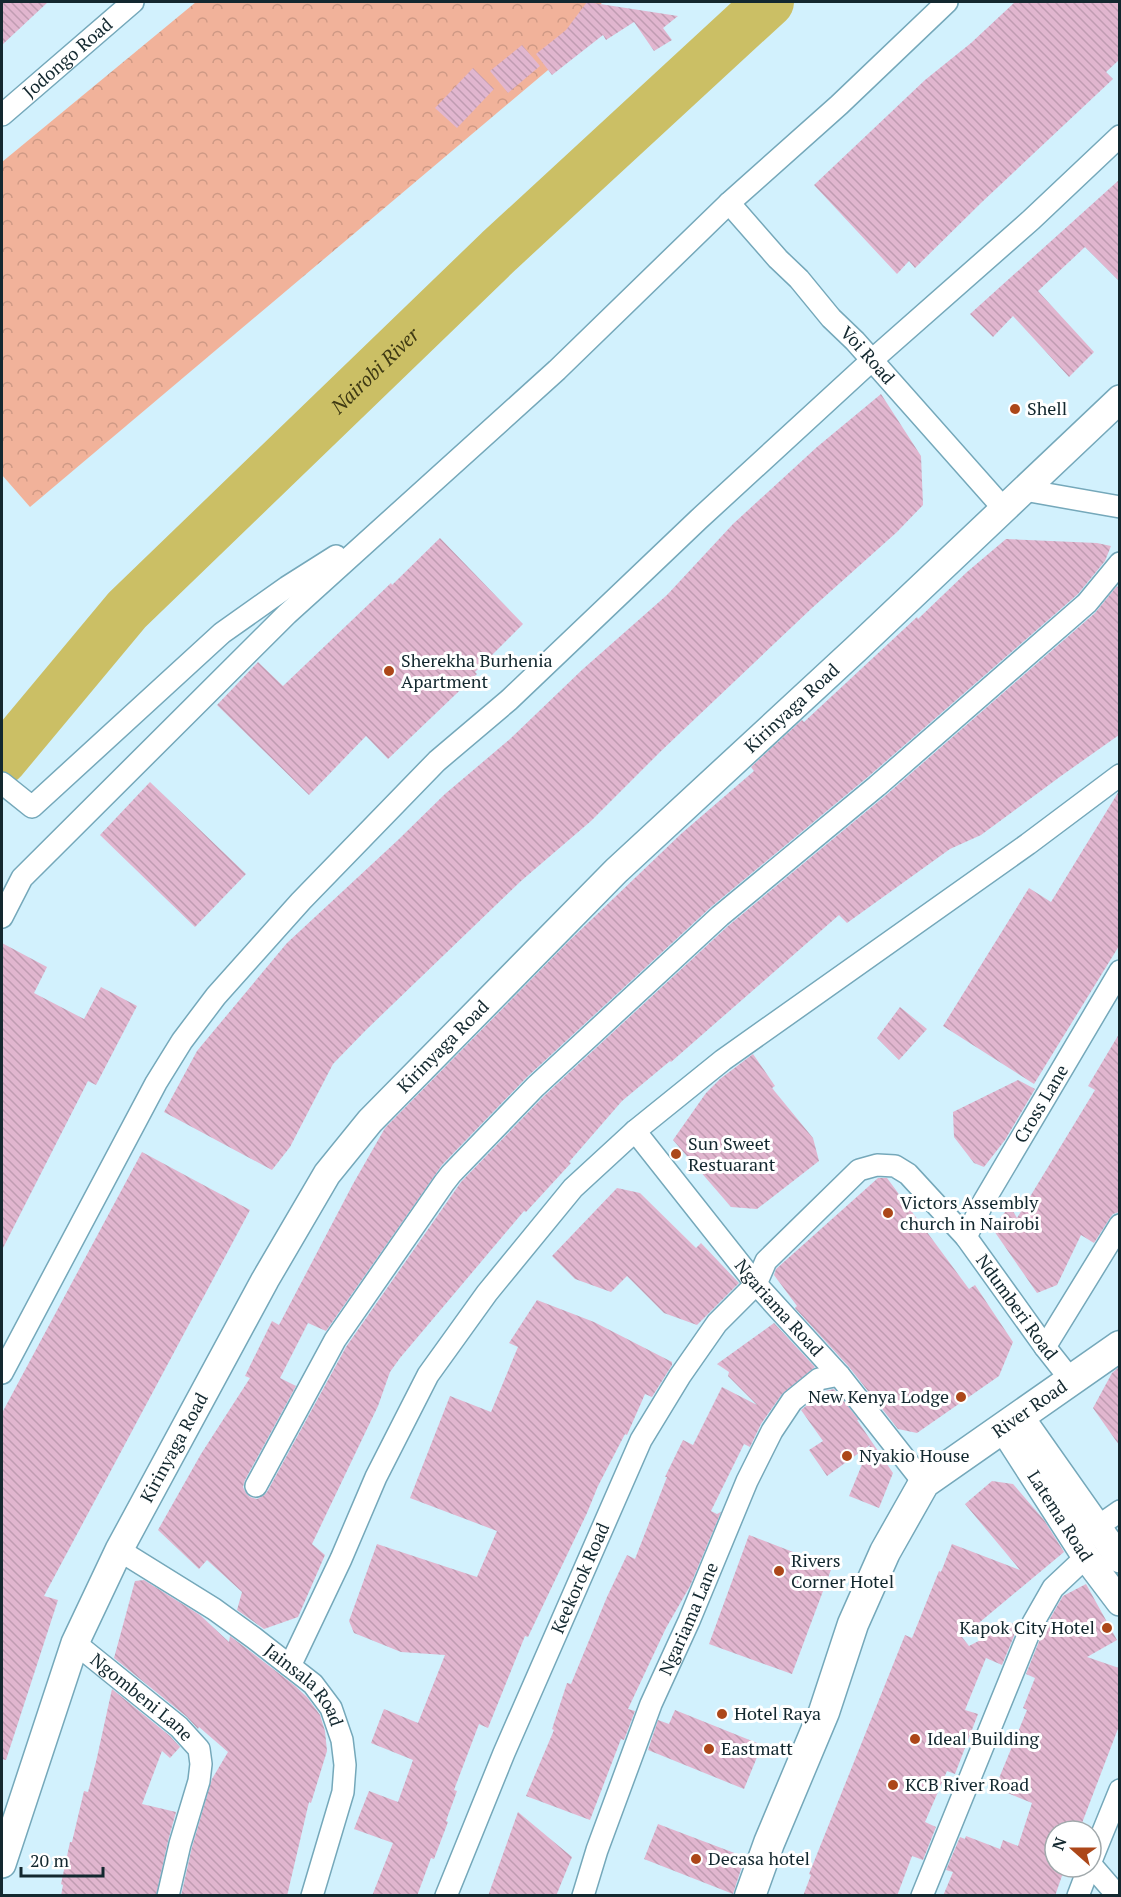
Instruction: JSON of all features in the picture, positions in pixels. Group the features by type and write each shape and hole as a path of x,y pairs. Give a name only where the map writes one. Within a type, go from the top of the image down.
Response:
{"main road":[{"name":"River Road","path":"750,1896 769,1843 824,1712 853,1624 885,1552 924,1483 1119,1346"}],"street":[{"name":"Jodongo Road","path":"2,115 133,2"},
{"path":"2,917 22,878 287,614 557,370 729,203 831,112 947,2"},
{"path":"2,1373 156,1083 182,1041 216,996 301,901 437,761 509,700 699,519 1030,220 1119,136"},
{"name":"Voi Road","path":"729,203 1004,509"},
{"name":"Kirinyaga Road","path":"2,1864 75,1643 119,1550 265,1280 327,1174 370,1121 616,871 1119,399"},
{"path":"1024,490 1119,507"},
{"path":"2,783 32,807 222,633 287,587 387,524"},
{"path":"256,1486 335,1340 452,1174 535,1087 720,916 886,779 1087,603 1119,563"},
{"path":"290,1666 341,1559 376,1477 428,1375 488,1293 573,1188 635,1131 723,1060 1028,844 1119,775"},
{"name":"Cross Lane","path":"966,1236 984,1201 1119,971"},
{"name":"Ngariama Road","path":"635,1131 756,1284 839,1375 924,1483"},
{"name":"Ndumberi Road","path":"756,1284 766,1261 859,1170 877,1165 895,1166 908,1174 966,1236 1071,1380"},
{"path":"1045,1347 1119,1225"},
{"name":"Keekorok Road","path":"446,1896 504,1753 640,1440 717,1323 756,1284"},
{"name":"Ngariama Lane","path":"583,1896 597,1850 651,1704 689,1621 747,1480 772,1431 792,1401 819,1379 839,1375"},
{"name":"Latema Road","path":"1011,1423 1097,1527 1119,1559"},
{"name":"Latema Road","path":"1011,1423 1086,1557 1119,1602"},
{"path":"1097,1527 1119,1511"},
{"name":"Jainsala Road","path":"119,1550 213,1609 290,1666 313,1684 331,1708 342,1740 345,1765 343,1792 312,1896"},
{"path":"922,1896 1033,1623 1053,1588 1086,1557"},
{"name":"Ngombeni Lane","path":"75,1643 179,1727 199,1749 201,1764 199,1781 180,1844 168,1896"},
{"path":"1103,1831 1119,1790"},
{"path":"1078,1896 1084,1879"},
{"path":"1103,1879 1118,1896"}],"green space":[{"path":"196,2 602,2 586,38 30,507 2,475 2,162"}],"building":[{"path":"2,2 48,2 2,45"},
{"path":"587,2 678,16 663,28 672,40 654,51 634,22 606,40 603,35 552,75 536,54 566,30"},
{"path":"1015,2 1119,2 1119,60 1106,72 1113,79 915,268 909,261 897,274 814,185 925,80 971,43"},
{"path":"522,45 540,66 508,93 490,71"},
{"path":"473,68 494,89 457,128 435,108"},
{"path":"1119,180 1119,281 1085,247 1038,291 1094,352 1069,377 1013,316 993,337 970,314"},
{"path":"881,394 921,456 923,505 897,532 812,608 660,752 591,821 521,881 366,1030 333,1064 290,1147 272,1170 164,1112 197,1051 287,943 445,794 510,739 583,669 667,595 733,524 817,447"},
{"path":"440,538 523,624 475,672 477,674 388,759 366,736 309,795 217,705 258,662 283,686"},
{"path":"1006,539 1097,543 1111,546 1105,561 1078,594 869,776 711,907 526,1078 442,1165 326,1331 308,1323 280,1378 296,1386 245,1480 243,1487 246,1493 257,1499 267,1492 346,1347 461,1182 544,1096 728,926 885,796 1095,613 1117,586 1119,589 1119,735 981,835 950,849 847,923 839,915 671,1062 622,1101 569,1162 571,1163 526,1212 524,1211 390,1372 378,1406 312,1544 325,1555 298,1617 264,1629 237,1610 242,1592 207,1560 199,1569 158,1530 201,1454 250,1378 245,1376 272,1321 279,1325 385,1128 568,942 682,833 754,771 751,767"},
{"path":"150,782 246,874 195,927 100,835"},
{"path":"1119,791 1119,946 1034,1084 943,1026 1029,888 1051,902"},
{"path":"2,943 47,967 34,993 84,1019 101,987 137,1006 96,1085 88,1081 2,1250"},
{"path":"900,1007 927,1029 899,1060 877,1038"},
{"path":"1119,1034 1119,1212 1113,1214 1094,1243 1081,1235 1057,1285 1037,1293 992,1228 1010,1206 1017,1218 1095,1090 1088,1086"},
{"path":"753,1054 775,1086 772,1088 813,1138 819,1161 757,1209 731,1207 673,1140 706,1093 720,1079"},
{"path":"1018,1080 1035,1089 1005,1140 984,1167 974,1163 954,1137 953,1112"},
{"path":"142,1152 250,1210 44,1596 58,1600 6,1760 2,1759 2,1413"},
{"path":"878,1178 887,1178 969,1289 975,1285 1013,1342 999,1376 917,1433 898,1429 849,1367 795,1308 797,1306 774,1275 776,1269"},
{"path":"617,1188 640,1193 696,1248 701,1243 739,1283 697,1325 664,1313 627,1276 611,1292 575,1279 552,1256"},
{"path":"537,1300 594,1322 672,1362 672,1365 652,1397 645,1394 627,1435 625,1434 598,1486 528,1637 525,1636 488,1728 479,1724 454,1790 457,1791 446,1821 448,1822 417,1896 372,1896 393,1843 354,1829 369,1791 398,1802 413,1760 371,1743 384,1709 418,1723 445,1655 401,1652 354,1633 349,1621 377,1544 477,1577 497,1531 410,1498 450,1396 491,1412 518,1347 509,1343"},
{"path":"774,1323 815,1367 782,1394 761,1424 750,1447 744,1444 711,1511 717,1514 721,1512 690,1586 666,1628 628,1709 635,1711 624,1740 621,1739 590,1820 526,1796 554,1730 552,1729 567,1683 571,1684 627,1555 635,1559 667,1477 665,1477 683,1440 693,1445 722,1387 757,1405 728,1376 729,1372 717,1364"},
{"path":"1119,1367 1119,1445 1093,1408 1112,1373"},
{"name":"Nyakio House","path":"834,1389 859,1420 857,1420 893,1473 879,1508 849,1496 870,1445 827,1476 809,1450 823,1441 801,1410 825,1391"},
{"path":"992,1481 1013,1484 1044,1520 1064,1552 962,1637 969,1646 1021,1619 1002,1665 986,1658 965,1710 978,1714 955,1774 947,1771 925,1822 936,1827 923,1860 912,1856 897,1896 803,1896 811,1875 809,1874 905,1635 912,1638 952,1544 1020,1570 965,1504"},
{"path":"749,1535 832,1567 792,1674 709,1644"},
{"path":"144,1580 200,1615 229,1642 230,1636 246,1648 294,1685 307,1697 320,1715 325,1731 327,1751 311,1803 309,1802 287,1896 181,1896 192,1847 212,1779 228,1752 114,1658 135,1581"},
{"path":"1086,1584 1117,1640 1087,1657 1119,1668 1119,1726 1084,1819 1043,1819 1043,1879 1061,1879 1055,1896 943,1896 953,1872 946,1870 960,1837 965,1839 966,1836 1000,1849 1003,1840 1018,1846 1032,1803 995,1788 1027,1710 1023,1708 1035,1678 1026,1674 1044,1629 1063,1596"},
{"path":"112,1689 170,1736 180,1747 170,1758 162,1751 142,1804 176,1812 156,1896 61,1896 63,1885 61,1884 70,1842 72,1842 84,1791 88,1792"},
{"name":"Eastmatt","path":"675,1710 762,1745 744,1789 648,1750 658,1720 669,1724"},
{"path":"518,1812 572,1857 556,1896 488,1896"},
{"name":"Decasa hotel","path":"658,1824 745,1857 733,1894 644,1859"}],"waterway":[{"name":"Nairobi River","path":"2,760 127,610 499,251 769,2"}],"place":[{"name":"Shell","path":"1015,409"},
{"name":"Sherekha Burhenia Apartment","path":"389,671"},
{"name":"Sun Sweet Restuarant","path":"676,1154"},
{"name":"Victors Assembly church in Nairobi","path":"888,1213"},
{"name":"New Kenya Lodge","path":"961,1397"},
{"name":"Nyakio House","path":"847,1456"},
{"name":"Rivers Corner Hotel","path":"779,1571"},
{"name":"Kapok City Hotel","path":"1107,1628"},
{"name":"Hotel Raya","path":"722,1714"},
{"name":"Ideal Building","path":"915,1739"},
{"name":"Eastmatt","path":"709,1749"},
{"name":"KCB River Road","path":"893,1785"},
{"name":"Decasa hotel","path":"696,1859"}]}
